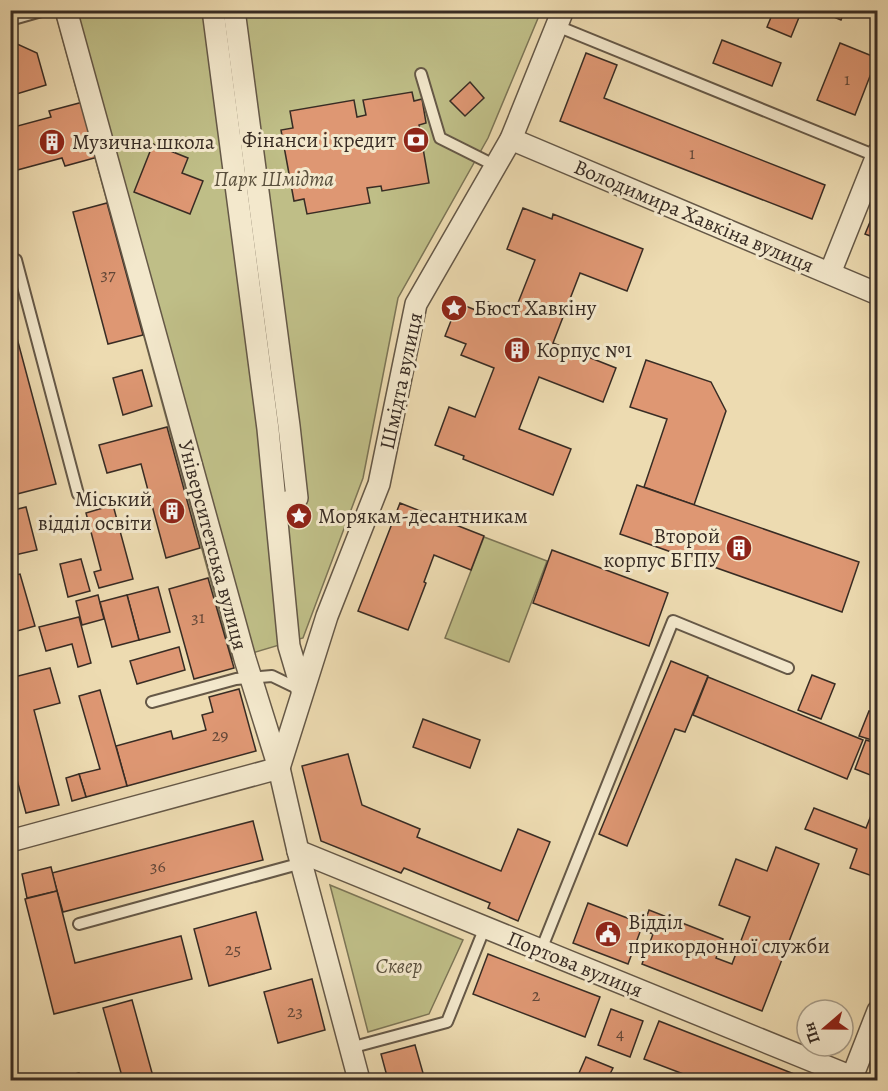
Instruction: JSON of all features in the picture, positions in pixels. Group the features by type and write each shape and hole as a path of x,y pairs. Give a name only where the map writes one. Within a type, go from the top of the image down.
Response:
{"street":[{"name":"Університетська вулиця","path":"66,10 250,678 279,768 359,1080"},
{"path":"213,10 268,429 289,646 302,690"},
{"path":"234,10 297,498 276,507"},
{"name":"Шмідта вулиця","path":"279,768 327,616 380,484 416,304 511,139 560,18"},
{"name":"Володимира Хавкіна вулиця","path":"511,139 878,294"},
{"path":"830,273 877,154"},
{"path":"10,841 279,768"},
{"name":"Портова вулиця","path":"300,857 485,927 851,1079"},
{"path":"851,1079 878,1011"}],"lane":[{"path":"10,20 45,10"},
{"path":"560,18 877,154"},
{"path":"421,74 440,138 496,166"},
{"path":"10,262 16,260 78,494"},
{"path":"541,950 673,621 788,668"},
{"path":"152,702 236,679 272,676 302,690"},
{"path":"79,924 300,857"},
{"path":"350,1048 447,1022 485,927"}],"green space":[{"name":"Парк Шмідта","path":"55,11 541,11 488,138 398,298 363,478 303,638 232,659"},
{"path":"484,537 547,561 509,662 445,638"},
{"name":"Сквер","path":"330,885 463,940 429,1014 368,1032"}],"building":[{"path":"774,10 802,10 791,37 767,27"},
{"path":"817,10 845,10 841,20"},
{"path":"859,10 878,10 878,18"},
{"path":"10,25 17,44 37,53 46,85 10,96"},
{"path":"722,40 781,63 772,86 713,63"},
{"path":"840,43 877,58 855,115 817,100"},
{"path":"586,53 617,65 604,98 825,185 812,219 560,121"},
{"path":"470,82 484,98 465,116 450,101"},
{"path":"412,92 414,101 422,99 426,123 419,125 429,183 382,191 381,186 367,188 370,203 307,214 304,199 294,201 281,130 293,128 290,111 354,100 357,117 366,115 363,100"},
{"name":"Музична школа","path":"83,102 98,157 65,166 62,158 10,172 10,128 51,117 49,111"},
{"path":"153,144 188,158 182,173 203,181 190,214 134,192"},
{"path":"107,203 143,335 108,344 73,212"},
{"path":"878,203 878,239 865,234"},
{"name":"Корпус №1","path":"523,208 552,219 553,214 643,249 627,291 580,273 553,343 616,368 603,402 539,377 519,429 571,449 553,495 463,459 464,456 435,445 449,407 475,417 494,368 461,355 466,344 445,336 458,303 478,311 483,300 514,313 535,260 507,249"},
{"path":"10,312 56,484 13,495 10,487"},
{"path":"646,360 711,382 726,411 694,505 644,487 667,419 630,407"},
{"path":"142,370 152,406 123,415 113,378"},
{"name":"Міський відділ освіти","path":"167,427 200,548 166,558 141,464 107,473 99,445"},
{"name":"Второй корпус БГПУ","path":"637,485 859,562 842,612 620,534"},
{"path":"400,503 484,536 471,570 434,555 408,630 358,611"},
{"path":"113,505 133,579 99,588 94,572 101,570 86,513"},
{"path":"26,507 37,550 10,556 10,511"},
{"path":"552,550 668,593 649,646 533,603"},
{"path":"81,559 90,591 68,597 60,564"},
{"path":"20,574 35,626 10,633 10,576"},
{"path":"208,578 234,668 194,679 169,589"},
{"path":"158,587 170,632 139,640 127,595"},
{"path":"98,595 104,619 82,625 76,601"},
{"path":"127,595 139,640 112,647 100,602"},
{"path":"79,617 91,663 78,667 72,644 46,651 39,627"},
{"path":"179,647 185,670 137,684 130,661"},
{"path":"671,661 708,676 685,732 675,729 627,846 599,834"},
{"path":"50,668 60,703 34,710 59,805 26,813 10,754 10,692 17,690 14,677"},
{"path":"812,675 835,684 821,719 798,710"},
{"path":"708,677 863,740 847,779 693,715"},
{"path":"239,689 256,751 127,786 116,746 171,731 173,739 206,730 202,715 213,712 209,697"},
{"path":"100,690 127,786 86,797 79,774 100,769 79,696"},
{"path":"869,711 878,714 878,742 859,736"},
{"path":"423,719 480,740 470,768 413,747"},
{"path":"866,740 878,744 878,778 855,769"},
{"path":"348,754 362,805 420,829 417,837 501,871 518,829 550,842 518,921 488,908 490,903 404,868 401,873 321,841 302,766"},
{"path":"79,774 86,797 72,801 66,778"},
{"path":"878,798 878,878 850,868 857,849 805,829 814,808 866,828"},
{"path":"253,821 263,860 63,912 52,873"},
{"path":"776,847 819,864 762,1011 642,964 653,934 642,930 649,910 723,939 716,958 732,964 750,917 719,905 736,859 767,871"},
{"path":"51,867 57,891 27,898 22,874"},
{"path":"57,891 75,963 181,936 192,979 54,1014 25,899"},
{"name":"Відділ прикордонної служби","path":"588,903 643,924 628,964 573,943"},
{"path":"256,912 271,969 209,986 194,929"},
{"path":"488,954 600,997 585,1037 473,994"},
{"path":"312,979 325,1030 278,1043 264,992"},
{"path":"132,1000 154,1080 123,1080 103,1008"},
{"path":"611,1009 643,1021 630,1057 598,1045"},
{"path":"659,1021 807,1079 699,1080 644,1059"},
{"path":"415,1045 425,1080 388,1080 381,1054"},
{"path":"586,1057 613,1068 607,1080 576,1080"},
{"path":"79,1073 81,1080 52,1080"}],"place":[{"name":"Фінанси і кредит","path":"416,140"},
{"name":"Музична школа","path":"52,142"},
{"name":"Бюст Хавкіну","path":"454,308"},
{"name":"Корпус №1","path":"517,350"},
{"name":"Міський відділ освіти","path":"172,511"},
{"name":"Морякам-десантникам","path":"299,516"},
{"name":"Второй корпус БГПУ","path":"739,548"},
{"name":"Відділ прикордонної служби","path":"608,934"}]}
